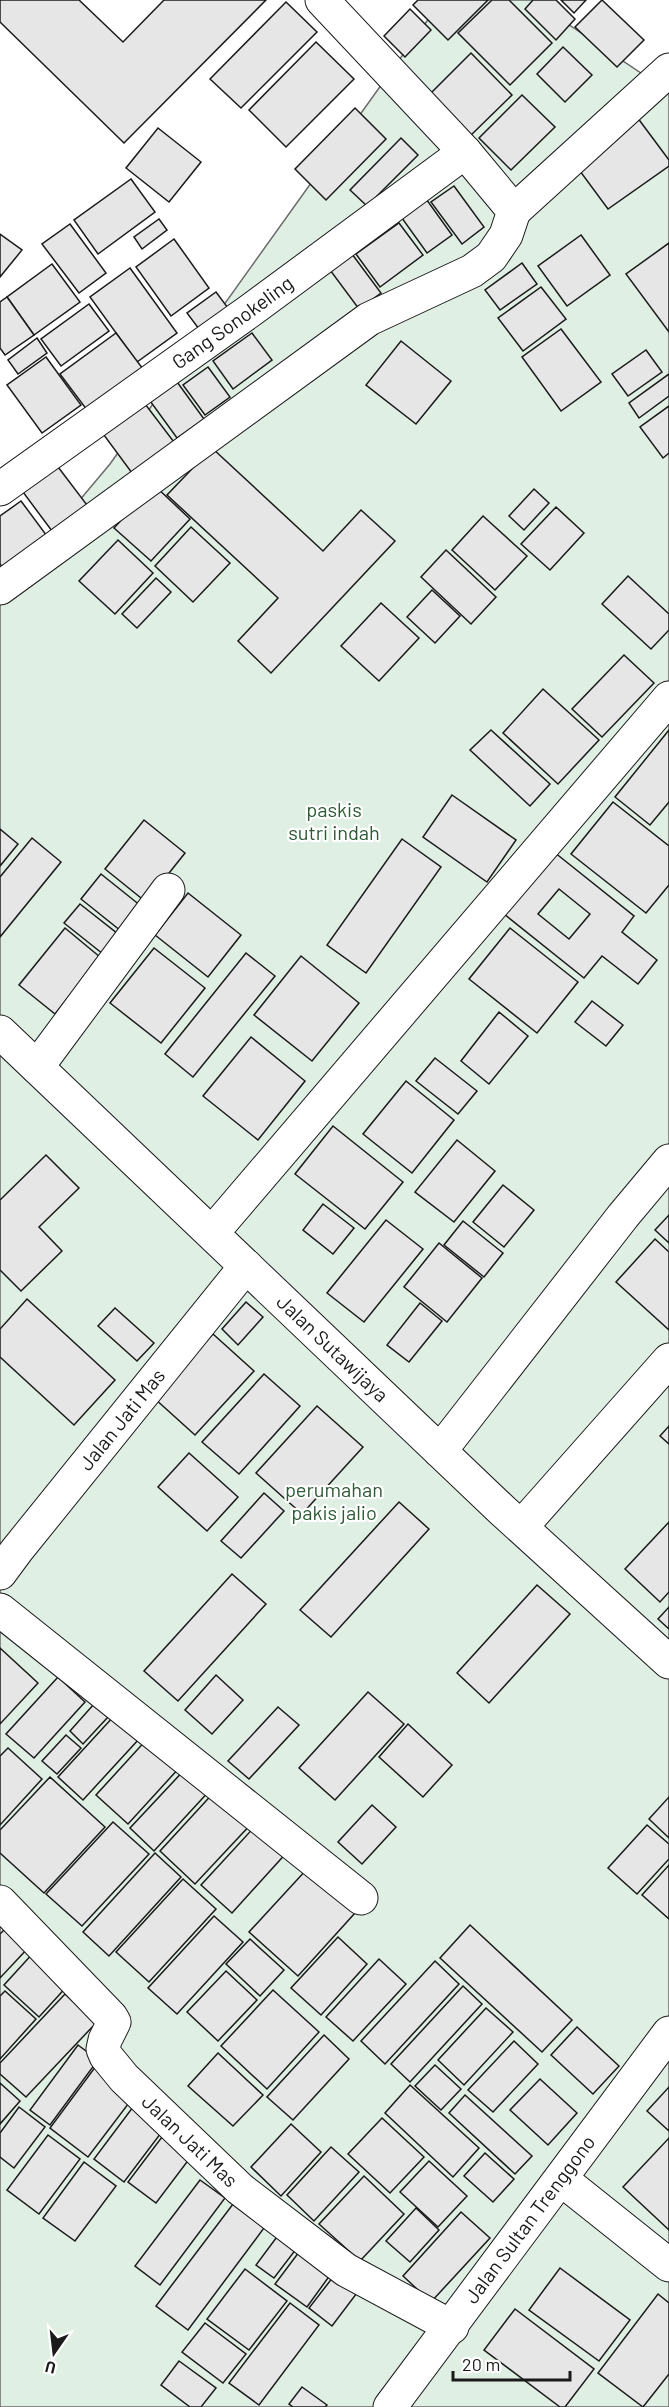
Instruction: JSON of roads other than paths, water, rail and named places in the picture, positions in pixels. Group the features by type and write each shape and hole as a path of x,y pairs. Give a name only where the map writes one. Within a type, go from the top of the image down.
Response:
{"street":[{"path":"322,0 465,152 514,211"},
{"path":"0,588 369,319 472,272 491,257 506,235 514,211 669,70"},
{"name":"Gang Sonokeling","path":"0,489 251,310 465,152"},
{"path":"212,1233 669,698"},
{"path":"37,1067 168,890"},
{"name":"Jalan Sutawijaya","path":"0,1032 440,1451 669,1662"},
{"path":"440,1451 623,1216 669,1161"},
{"name":"Jalan Jati Mas","path":"6,1553 246,1266"},
{"path":"522,1526 669,1360"},
{"path":"0,1610 361,1898"},
{"name":"Jalan Jati Mas","path":"0,1902 111,2017 114,2022 105,2040 103,2049 105,2056 124,2078 240,2189 346,2270 452,2327"},
{"name":"Jalan Sultan Trenggono","path":"400,2403 452,2327 669,2033"},
{"path":"561,2179 669,2265"}],"park label":[{"name":"paskis sutri indah","path":"334,822"},
{"name":"perumahan pakis jalio","path":"334,1502"}]}
